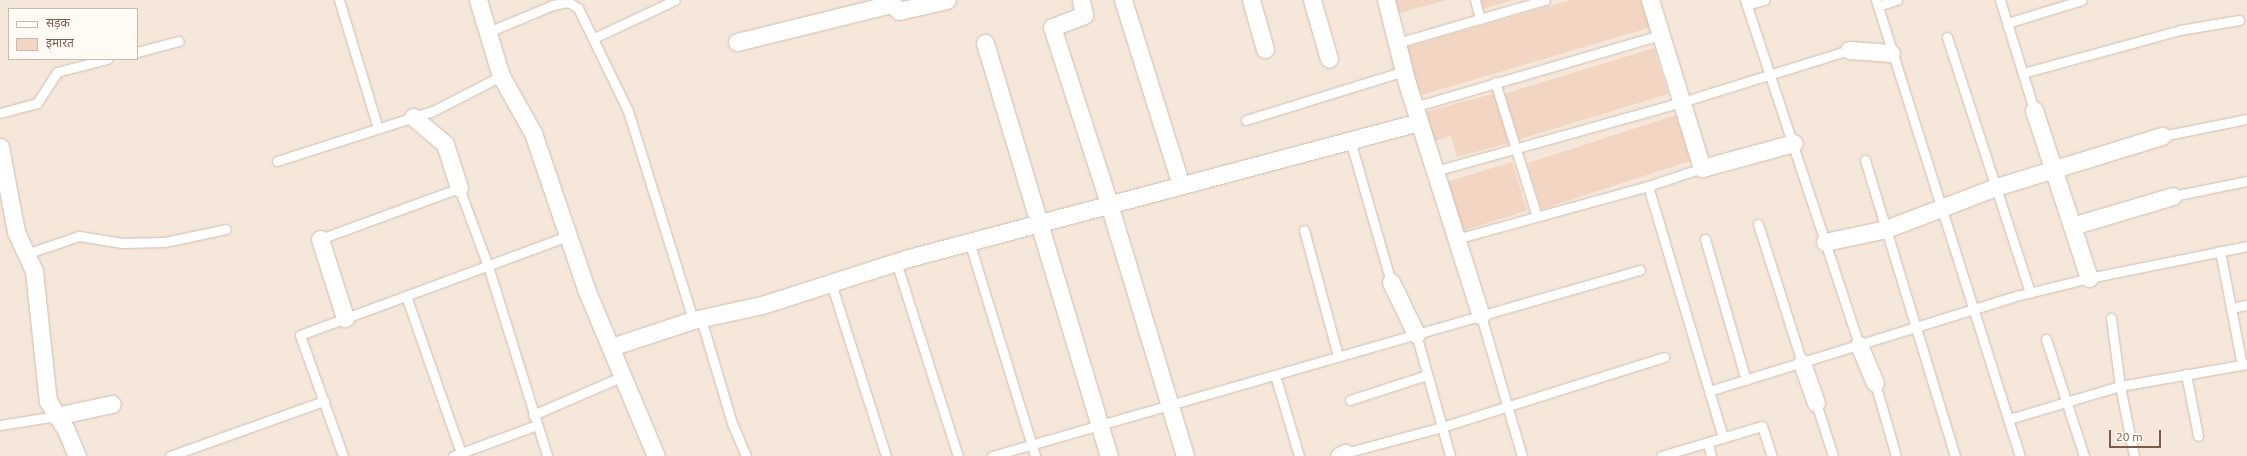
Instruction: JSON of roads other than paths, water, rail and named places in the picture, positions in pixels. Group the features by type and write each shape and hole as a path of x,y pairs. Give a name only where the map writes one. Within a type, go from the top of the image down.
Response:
{"street":[{"path":"478,0 501,76 532,133 568,236 611,347 656,456"},
{"path":"737,42 892,4 899,11 947,0"},
{"path":"1081,0 1084,15 1052,27 1109,204 1171,405 1185,456"},
{"path":"1123,0 1181,185"},
{"path":"1251,0 1265,49"},
{"path":"1312,0 1329,59"},
{"path":"1386,0 1404,72 1481,316"},
{"path":"1650,0 1702,168 1794,143"},
{"path":"985,43 1109,456"},
{"path":"1849,50 1891,53"},
{"path":"2034,110 2090,278"},
{"path":"611,347 697,320 762,305 896,262 969,241 1350,140 1417,114"},
{"path":"413,117 445,144 459,188"},
{"path":"1825,242 1886,228 1940,206 1996,187 2162,136"},
{"path":"0,147 16,232 34,271 48,401 77,456"},
{"path":"2072,226 2173,196"},
{"path":"320,239 345,318"},
{"path":"1391,282 1416,334"},
{"path":"1859,345 1875,383"},
{"path":"1802,363 1816,403"},
{"path":"56,416 112,404"}],"lane":[{"path":"338,0 378,128"},
{"path":"594,38 675,0"},
{"path":"1475,0 1480,19"},
{"path":"1397,43 1545,0"},
{"path":"1764,0 1746,3 1772,74 1859,345"},
{"path":"1897,0 1877,3 1891,53 2020,456"},
{"path":"2000,0 2034,110"},
{"path":"2007,23 2082,0"},
{"path":"488,32 568,2 578,8 594,38 628,112 732,423 746,456"},
{"path":"2023,73 2180,30 2239,20"},
{"path":"1417,114 1495,82 1661,35"},
{"path":"1947,37 2030,293"},
{"path":"138,52 179,41"},
{"path":"1435,171 1682,102 1849,50"},
{"path":"0,113 37,103 56,72 103,60"},
{"path":"1246,120 1404,72"},
{"path":"277,161 433,111 501,76"},
{"path":"1495,82 1537,217"},
{"path":"2162,136 2247,119"},
{"path":"1350,140 1391,282"},
{"path":"1865,160 1955,456"},
{"path":"1456,239 1648,186 1702,168"},
{"path":"2173,196 2247,181"},
{"path":"1648,186 1723,438"},
{"path":"320,239 459,188 488,266 547,456"},
{"path":"1758,224 1802,363"},
{"path":"26,254 79,236 122,243 166,242 226,229"},
{"path":"1304,230 1338,356"},
{"path":"343,456 300,335 568,236"},
{"path":"1705,239 1746,380"},
{"path":"969,241 1035,456"},
{"path":"1709,391 2030,293 2090,278 2247,246"},
{"path":"2009,419 2120,386 2244,365 2220,251"},
{"path":"896,262 958,456"},
{"path":"992,456 1640,270"},
{"path":"831,283 886,456"},
{"path":"406,296 457,454 537,425"},
{"path":"2231,308 2247,305"},
{"path":"1481,316 1522,456"},
{"path":"2111,318 2120,386 2134,456"},
{"path":"1416,334 1450,456"},
{"path":"2046,339 2084,456"},
{"path":"1342,455 1442,428 1664,357"},
{"path":"2186,374 2198,436"},
{"path":"1275,375 1299,456"},
{"path":"1350,400 1427,375"},
{"path":"533,414 623,376"},
{"path":"1875,383 1896,456"},
{"path":"170,456 324,401"},
{"path":"1816,403 1833,456"},
{"path":"0,425 56,416"},
{"path":"1661,456 1762,426 1772,456"},
{"path":"1708,443 1711,456"}]}
